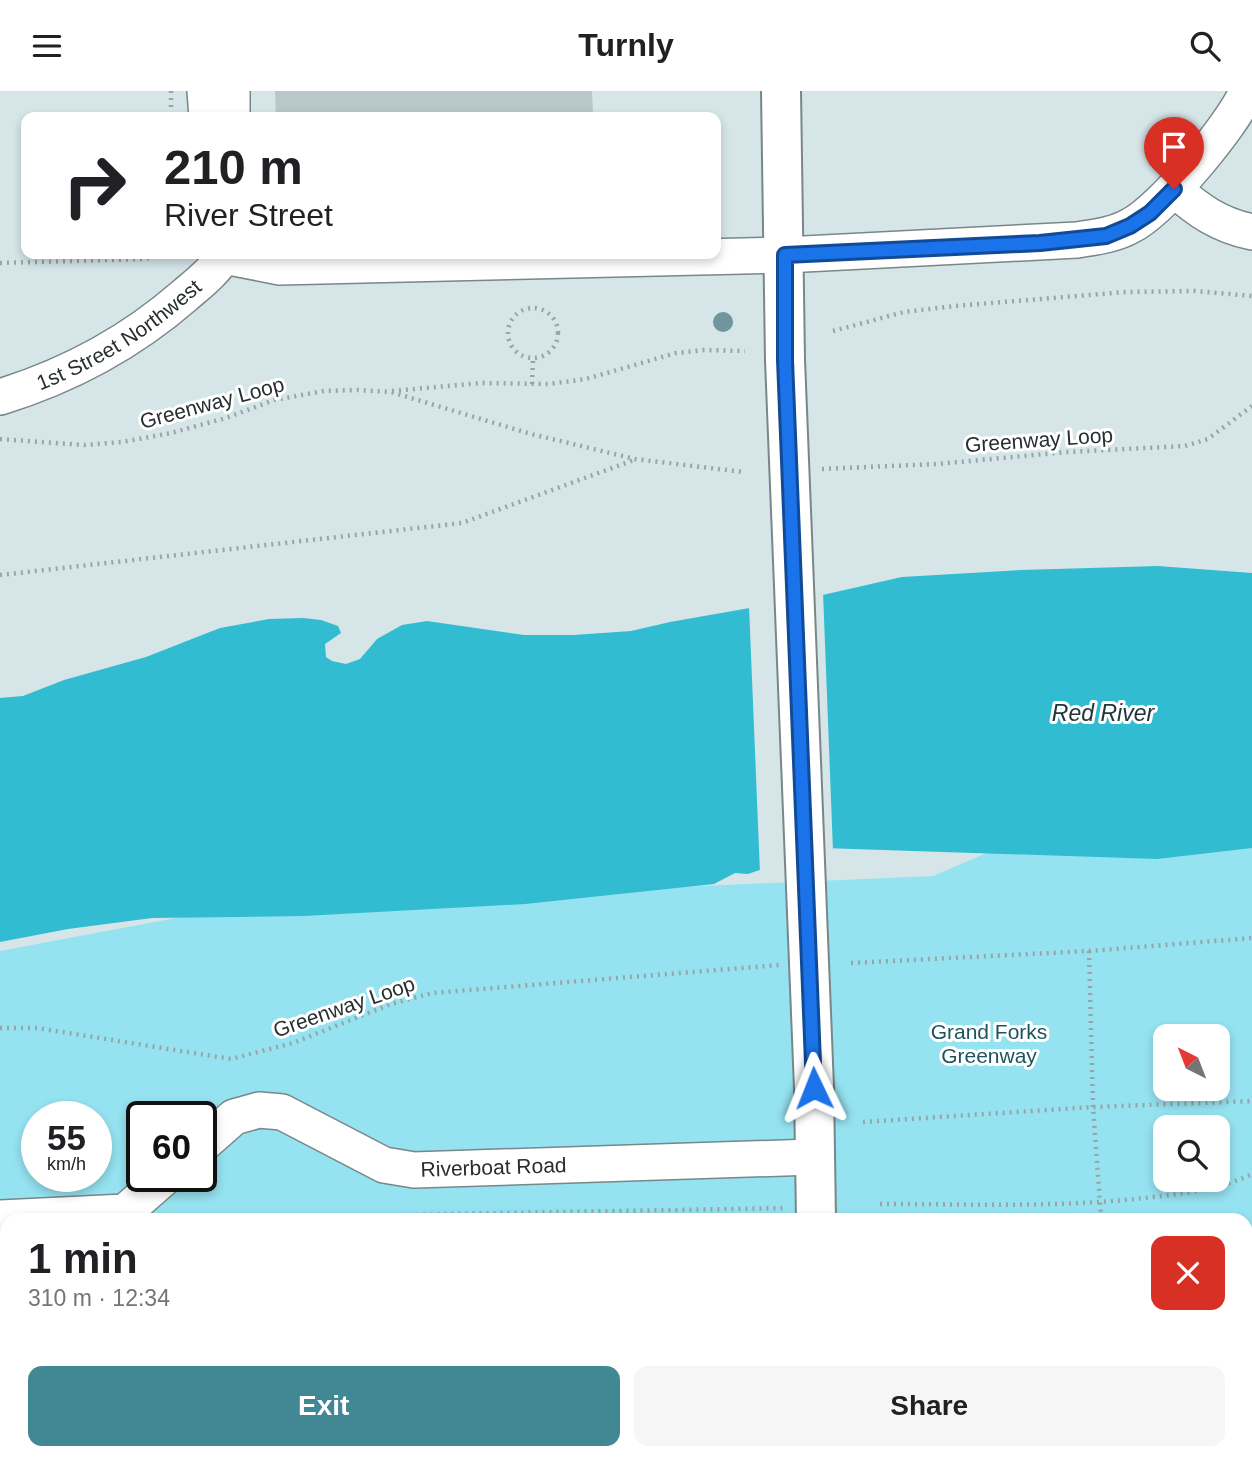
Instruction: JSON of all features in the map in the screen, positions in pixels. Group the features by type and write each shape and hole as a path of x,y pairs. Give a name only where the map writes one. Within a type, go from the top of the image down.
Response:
{"main road":[{"path":"781,91 785,360 816,1124 813,1157 816,1213"}],"street":[{"path":"205,91 207,112"},
{"path":"232,91 232,112"},
{"path":"721,257 1040,243 1106,236 1130,226 1150,213 1174,189 1227,123 1247,92"},
{"path":"1174,189 1204,214 1236,229 1252,232"},
{"name":"1st Street Northwest","path":"0,397 57,376 140,332 205,278 212,259"},
{"path":"239,259 280,267 617,259"},
{"name":"Riverboat Road","path":"217,1132 234,1117 259,1110 282,1112 384,1165 414,1170 813,1157"},
{"path":"104,1213 125,1212 148,1192"}],"path":[{"path":"171,91 171,112"},
{"path":"0,263 146,259"},
{"path":"833,331 904,312 955,306 1126,292 1195,291 1252,296"},
{"path":"530,309 545,311 552,317 558,333 552,349 546,355 533,358 515,351 508,336 511,321 522,311 530,309"},
{"name":"Greenway Loop","path":"0,439 85,445 122,442 171,433 226,418 274,400 324,391 391,391 481,383 549,384 586,379 656,356 704,349 746,351"},
{"path":"532,384 533,358"},
{"name":"Greenway Loop","path":"391,391 531,434 635,459 743,472"},
{"name":"Greenway Loop","path":"817,470 1185,446 1208,439 1252,406"},
{"path":"0,575 461,523 635,459"},
{"path":"852,963 1089,951 1252,938"},
{"path":"1089,951 1093,1107 1099,1213"},
{"name":"Greenway Loop","path":"0,1028 37,1028 231,1059 293,1043 391,1004 432,993 784,964"},
{"path":"863,1122 1093,1107 1252,1101"},
{"path":"880,1204 1100,1204 1201,1191 1233,1183 1252,1174"}],"green space":[{"name":"Grand Forks Greenway","path":"1252,847 1252,1213 0,1213 0,951 181,917 422,909 679,887 933,876 987,853 1046,855"}],"water":[{"name":"Red River","path":"1158,566 1252,573 1252,848 1157,859 823,848 748,874 735,873 714,884 525,904 304,916 152,918 68,929 0,942 0,698 23,696 64,680 146,657 220,628 269,619 303,618 338,626 341,633 325,644 326,657 346,664 360,659 377,639 402,625 427,621 524,635 631,631 818,596 902,577"}],"pier":[{"path":"823,592 833,851 793,858 760,873 749,606"}],"building":[{"path":"275,91 592,91 593,112 276,112"}],"route":[{"path":"814,1088 785,360 785,255 1040,243 1106,236 1130,226 1150,213 1174,189"}]}
